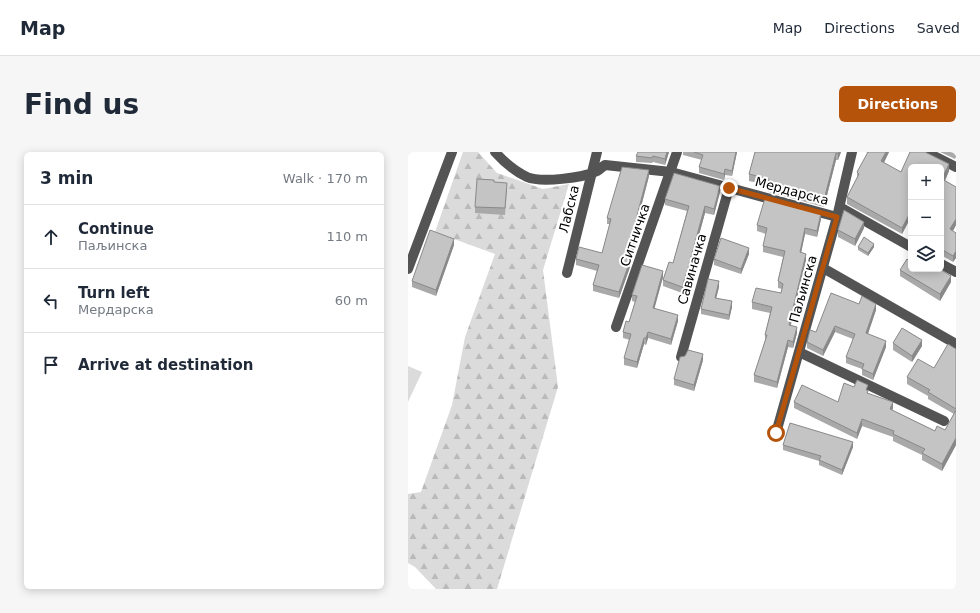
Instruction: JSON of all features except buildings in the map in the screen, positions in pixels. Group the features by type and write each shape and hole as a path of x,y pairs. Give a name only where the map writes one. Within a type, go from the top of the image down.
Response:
{"street":[{"path":"408,269 452,152"},
{"name":"Мердарска","path":"495,152 514,170 533,179 559,178 592,173 605,165 670,172 837,217"},
{"name":"Лабска","path":"567,273 597,152"},
{"name":"Ситничка","path":"616,327 677,152"},
{"name":"Паљинска","path":"776,433 840,207 852,152"},
{"path":"926,152 956,167"},
{"name":"Савиначка","path":"681,357 729,188"},
{"path":"840,207 908,245"},
{"path":"944,266 956,272"},
{"path":"823,268 956,344"},
{"path":"799,352 944,421"}],"green space":[{"path":"463,152 478,152 497,173 543,189 569,184 543,270 558,387 497,589 436,589 415,567 408,563 408,494 421,492 452,405 465,337 495,254 435,232"},
{"path":"408,366 422,372 408,402"}],"route":[{"path":"729,188 837,217 776,433"}]}
